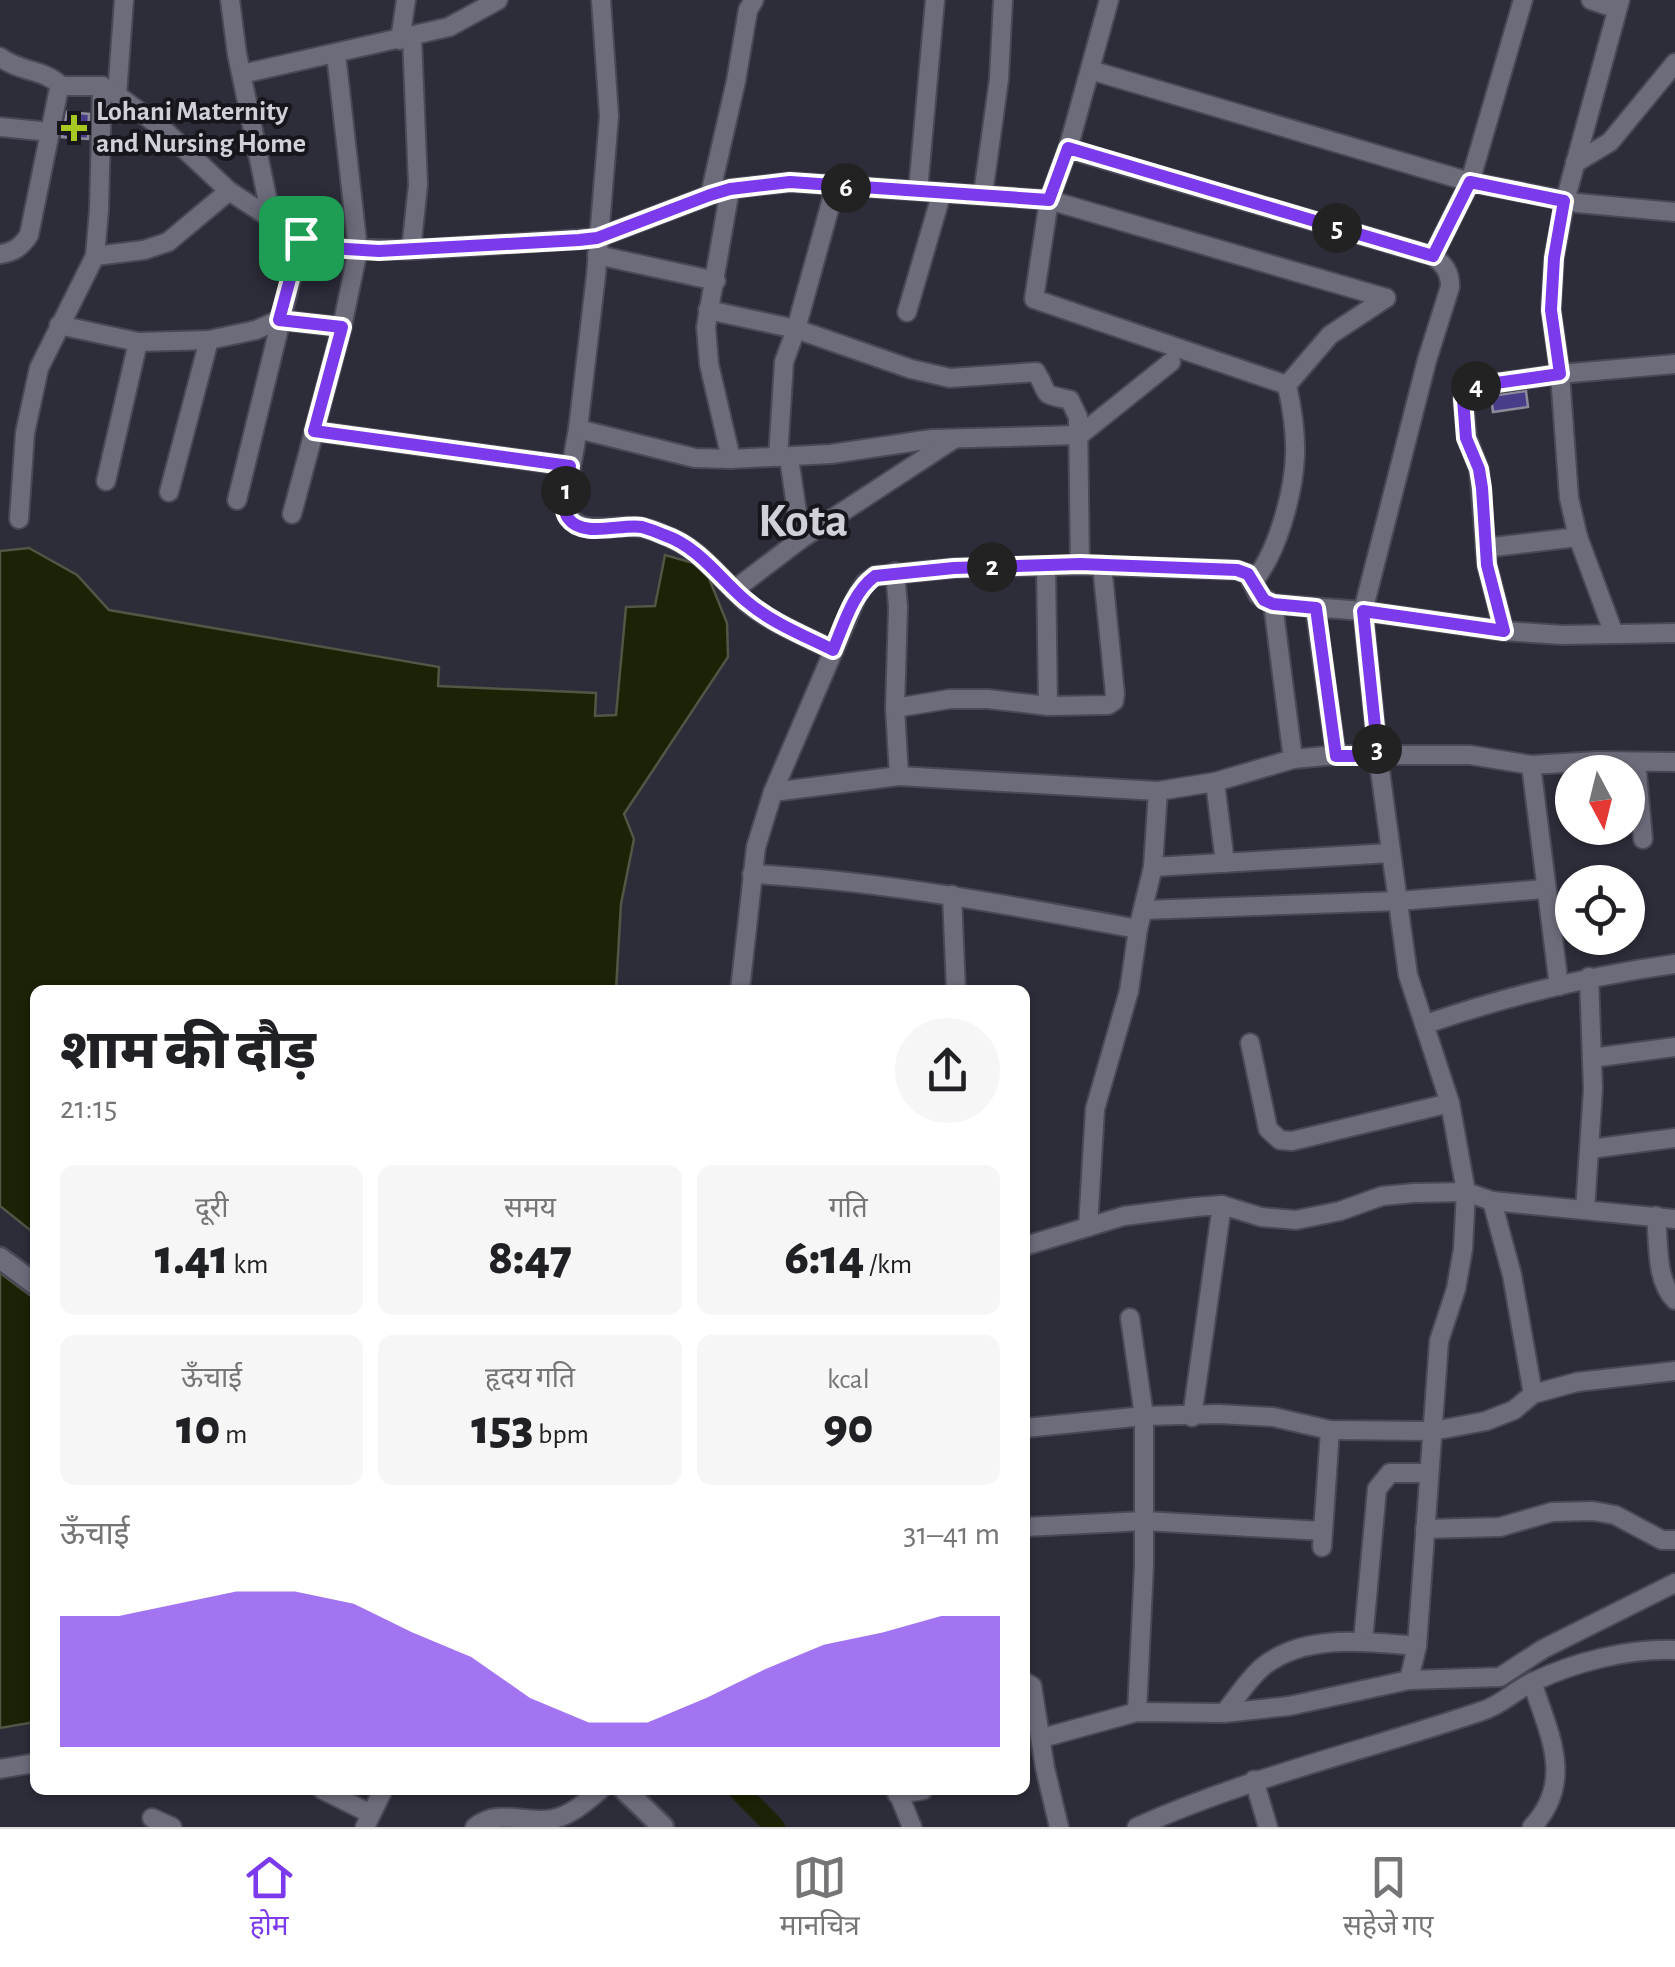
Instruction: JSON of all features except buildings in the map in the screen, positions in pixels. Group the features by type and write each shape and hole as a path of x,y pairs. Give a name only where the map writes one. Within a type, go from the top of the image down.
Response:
{"street":[{"path":"19,519 25,433 39,368 95,256 110,90 124,0"},
{"path":"230,0 272,221"},
{"path":"406,0 418,185 411,250"},
{"path":"242,74 449,27 498,0"},
{"path":"601,0 609,116 578,429 564,507 575,524 592,528 640,526 693,549 772,621 833,650"},
{"path":"710,195 748,10 754,0"},
{"path":"918,190 935,0"},
{"path":"982,194 998,96 1003,0"},
{"path":"1109,0 1068,148 1049,200 1034,299 1287,385"},
{"path":"1433,256 1470,182 1522,0"},
{"path":"1592,0 1619,5 1564,201 1554,258 1551,310 1569,498 1578,537 1614,634"},
{"path":"292,514 342,327 358,250 336,54"},
{"path":"0,57 20,68 47,75 61,86 110,90 162,128 229,192 301,238 330,248 597,247 716,281"},
{"path":"1575,163 1610,142 1675,63"},
{"path":"1090,70 1470,182 1564,201 1675,212"},
{"path":"0,254 22,245 28,235 61,86"},
{"path":"0,127 50,132"},
{"path":"1068,148 1433,256 1450,275 1450,287 1427,360 1363,611 1408,975 1450,1102 1466,1192 1464,1249 1439,1340 1417,1646 1409,1680"},
{"path":"597,247 710,195 790,182 1049,200 1386,298 1330,335 1287,385"},
{"path":"801,539 783,457 784,362 835,188"},
{"path":"730,189 706,326 710,364 731,459"},
{"path":"95,256 144,250 168,242 229,192"},
{"path":"907,312 942,192"},
{"path":"237,500 301,238"},
{"path":"708,310 796,329 950,378 1036,372 1049,397 1070,400 1074,405 1080,435 1080,564"},
{"path":"60,326 138,342 209,340 256,330 279,320 342,327"},
{"path":"169,492 209,340"},
{"path":"106,480 138,342"},
{"path":"578,429 695,458 731,459 954,438 1080,435 1171,362"},
{"path":"1504,631 1485,548 1482,488 1466,438 1463,399 1475,386 1675,364"},
{"path":"1253,580 1272,556 1295,459 1287,385"},
{"path":"314,431 570,466"},
{"path":"734,590 801,539 954,438"},
{"path":"1485,548 1578,537"},
{"path":"741,985 756,847 773,792 833,650 865,583 875,576 1080,564 1237,570 1253,580 1258,595 1273,604 1363,611 1504,631 1562,635 1675,633"},
{"path":"895,708 950,699 988,698 1048,706 1108,705 1114,701 1102,565"},
{"path":"1046,566 1048,706"},
{"path":"895,572 895,708 900,776"},
{"path":"1273,604 1293,760"},
{"path":"1316,608 1336,756"},
{"path":"773,792 900,776 1158,791 1215,782 1293,760 1336,756 1470,755 1555,764"},
{"path":"1645,762 1675,762"},
{"path":"1531,764 1559,986"},
{"path":"1215,782 1225,862"},
{"path":"1088,1227 1095,1110 1130,991 1138,929 1153,867 1158,791"},
{"path":"1153,867 1391,853"},
{"path":"752,874 823,878 952,895 1138,929"},
{"path":"1143,910 1399,901 1545,889"},
{"path":"952,895 956,985"},
{"path":"1426,1024 1500,998 1589,977 1675,964"},
{"path":"1585,1210 1592,1058 1589,977"},
{"path":"1250,1042 1268,1130 1280,1140 1292,1142 1450,1102"},
{"path":"1592,1058 1675,1046"},
{"path":"1590,1149 1675,1138"},
{"path":"1030,1244 1124,1216 1222,1205 1260,1217 1296,1220 1340,1211 1382,1196 1466,1192 1492,1201 1666,1218 1662,1275 1666,1291 1675,1300"},
{"path":"1492,1201 1512,1275 1533,1394"},
{"path":"1192,1416 1222,1205"},
{"path":"0,1258 30,1280"},
{"path":"1130,1318 1144,1416 1137,1712"},
{"path":"1030,1427 1144,1416 1192,1416 1274,1418 1330,1430 1433,1431 1486,1421 1514,1410 1533,1394 1577,1382 1675,1371"},
{"path":"1030,1527 1144,1521 1323,1539 1330,1430"},
{"path":"1363,1641 1376,1489 1390,1472 1428,1473"},
{"path":"1425,1529 1489,1528 1552,1512 1593,1510 1614,1515 1662,1540 1675,1540"},
{"path":"1042,1738 1137,1712 1224,1713 1289,1706 1409,1680 1500,1677 1543,1649 1675,1583"},
{"path":"1224,1713 1264,1666 1294,1650 1326,1642 1417,1646"},
{"path":"1136,1827 1254,1780 1488,1710 1532,1682 1611,1658 1675,1650"},
{"path":"1500,1677 1508,1698"},
{"path":"1532,1682 1553,1748 1557,1778 1552,1802 1532,1827"},
{"path":"1030,1685 1037,1700 1045,1768 1060,1827"},
{"path":"0,1769 30,1764"},
{"path":"1030,1771 1045,1768"},
{"path":"1254,1780 1268,1827"},
{"path":"329,1795 368,1821 381,1795"},
{"path":"475,1827 486,1819 504,1816 534,1821 557,1818 594,1795"},
{"path":"630,1795 663,1827"},
{"path":"899,1795 912,1827"},
{"path":"582,1805 586,1827"},
{"path":"152,1818 172,1827"}],"shaded area":[{"path":"29,548 77,575 109,610 439,667 438,686 596,693 595,716 616,715 626,607 655,606 665,555 704,566 727,623 728,657 624,814 634,839 621,904 616,985 30,985 30,1230 0,1206 0,551"},
{"path":"0,1273 30,1295 30,1723 0,1728"}],"waterway":[{"path":"743,1795 775,1827"}],"place":[{"name":"Lohani Maternity and Nursing Home","path":"74,128"}],"district":[{"name":"Kota","path":"803,522"}],"route":[{"path":"1068,148 1433,256 1470,182 1564,201 1554,258 1551,310 1560,374 1475,386 1463,399 1466,438 1482,488 1487,565 1504,631 1363,611 1378,756 1336,756 1316,608 1264,600 1248,574 1237,570 1080,564 895,572 875,576 865,583 833,650 772,621 693,549 670,537 640,526 592,528 575,524 564,507 570,466 314,431 342,327 279,320 301,238 330,248 379,251 597,238 730,189 790,182 1049,200 1068,148"}]}
